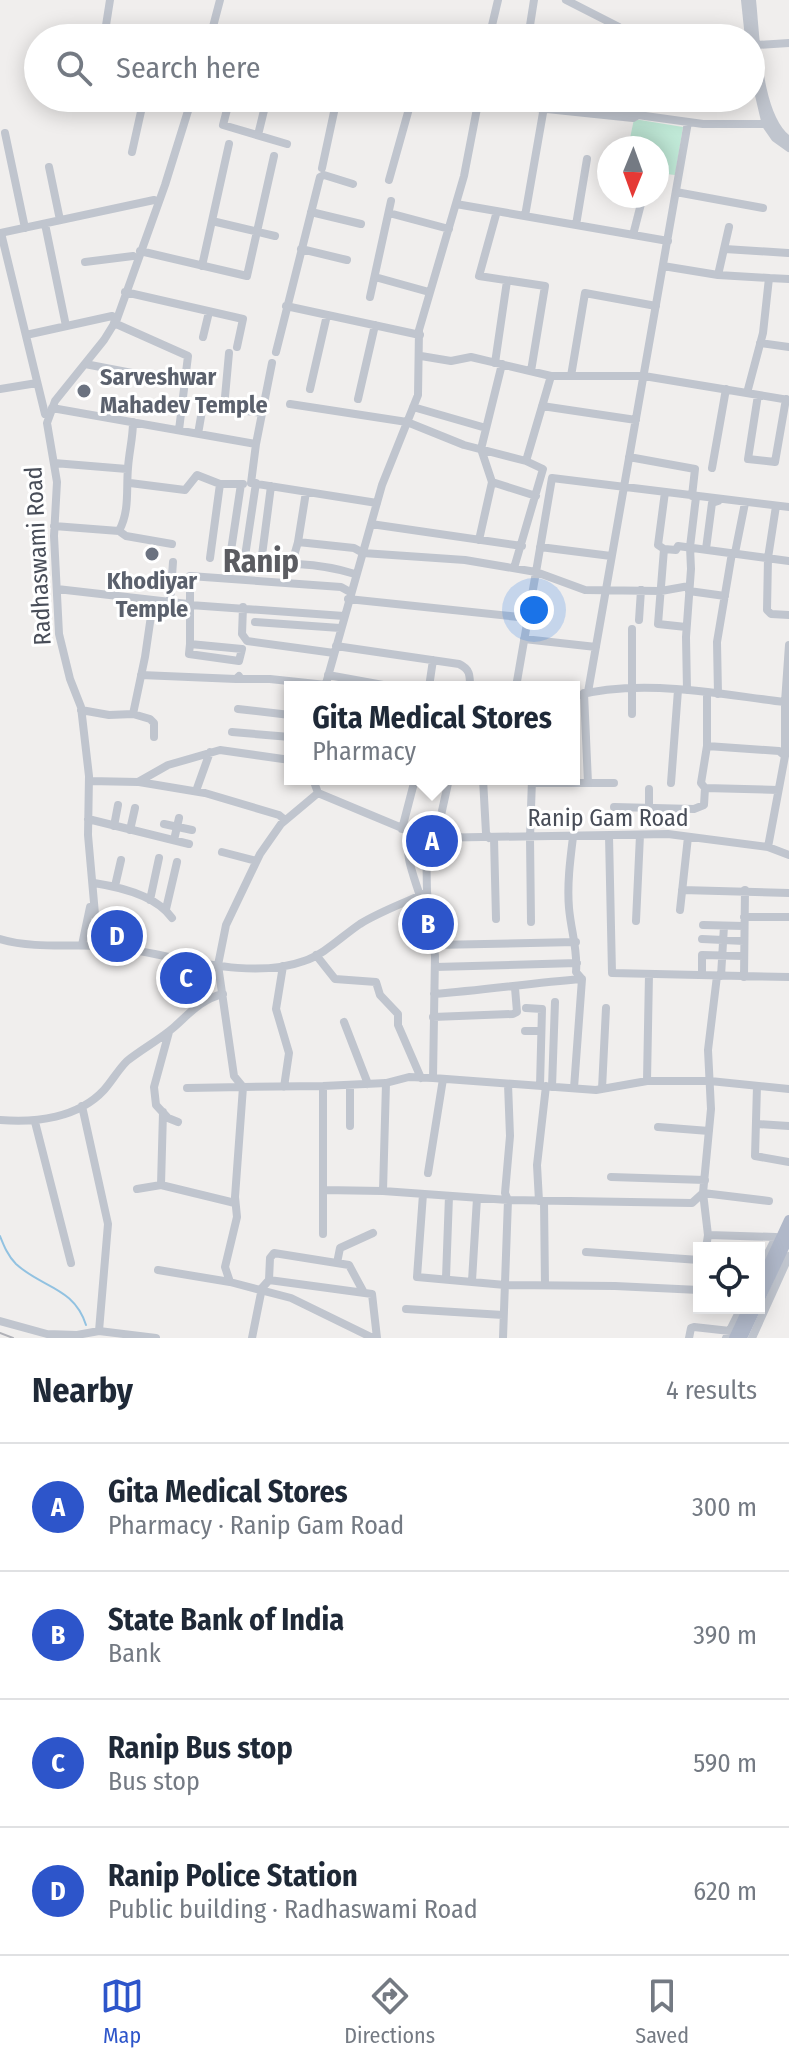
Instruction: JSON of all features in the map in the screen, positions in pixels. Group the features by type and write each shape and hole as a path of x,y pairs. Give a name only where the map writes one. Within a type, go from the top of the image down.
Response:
{"main road":[{"path":"765,1272 789,1220"},
{"path":"765,1288 789,1237"},
{"path":"730,1336 744,1314"},
{"path":"749,1337 755,1314"}],"street":[{"path":"106,24 110,0"},
{"path":"210,24 215,0"},
{"path":"492,24 498,0"},
{"path":"530,24 534,0"},
{"path":"566,0 613,24"},
{"path":"745,0 750,24"},
{"path":"752,0 753,24"},
{"path":"765,42 789,43"},
{"path":"765,100 770,125"},
{"path":"765,108 775,138 789,148"},
{"path":"132,152 141,112"},
{"name":"Radhaswami Road","path":"105,946 95,914 88,819 89,781 81,710 59,634 54,526 57,482 47,423 48,411 50,399 113,320 185,112"},
{"name":"Radhaswami Road","path":"82,945 90,915 83,835 84,776 76,708 65,681 54,634 49,536 52,482 41,423 113,320 136,253 165,185 185,112"},
{"path":"226,112 223,125 287,144"},
{"path":"258,135 264,112"},
{"path":"322,168 334,112"},
{"path":"389,180 408,112"},
{"path":"327,681 377,503 418,395 420,335 429,292 464,176 476,112"},
{"path":"525,216 543,112"},
{"path":"615,112 633,118 638,115 688,122 770,125 789,140"},
{"path":"588,783 582,694 596,647 688,122"},
{"path":"5,133 25,228"},
{"path":"202,266 229,144"},
{"path":"247,276 274,156"},
{"path":"576,225 587,159"},
{"path":"49,167 60,220"},
{"path":"276,352 321,176 353,184"},
{"path":"676,192 763,208"},
{"path":"154,200 0,233 37,383 48,411 133,422 256,444"},
{"path":"370,297 391,201"},
{"path":"456,204 668,241"},
{"path":"633,235 640,208"},
{"path":"497,211 479,276 545,286 531,371"},
{"path":"311,212 361,224"},
{"path":"389,213 449,229"},
{"path":"212,221 275,236"},
{"path":"45,224 66,326"},
{"path":"718,275 729,227"},
{"path":"301,249 347,260"},
{"path":"725,249 788,253"},
{"path":"85,262 136,253 258,279"},
{"path":"663,266 718,275 789,279"},
{"path":"375,277 429,292"},
{"path":"747,393 760,343 769,278"},
{"path":"479,540 492,482 481,449 499,363 507,281"},
{"path":"125,292 243,319 237,347"},
{"path":"571,376 585,293 656,306"},
{"path":"286,306 420,335"},
{"path":"203,337 209,312"},
{"path":"310,389 327,315"},
{"path":"26,335 113,320 188,356 179,430"},
{"path":"358,399 375,325"},
{"path":"760,343 789,347"},
{"path":"224,408 229,353"},
{"path":"421,356 451,361 471,357 551,376 644,376 726,389 787,400 775,462 748,459 758,395"},
{"path":"244,563 256,444 272,363"},
{"path":"85,364 184,383"},
{"path":"526,461 551,376"},
{"path":"0,389 37,383"},
{"path":"712,468 726,389"},
{"path":"290,404 407,422 481,449 526,461 543,469 552,478 789,507"},
{"path":"198,434 203,405 262,413"},
{"path":"542,406 636,420"},
{"path":"413,407 486,428"},
{"path":"119,531 126,518 130,483 127,469 133,446 133,422"},
{"path":"629,457 695,469 682,690 671,783"},
{"path":"54,463 127,469"},
{"path":"514,568 543,469"},
{"path":"130,483 185,490 197,475 220,484 254,483 377,503"},
{"path":"517,681 552,478"},
{"path":"492,482 536,496"},
{"path":"210,558 220,484"},
{"path":"241,484 229,564 292,563 355,574"},
{"path":"261,563 271,486"},
{"path":"292,563 306,492"},
{"path":"665,492 658,545 664,549 690,547 789,561"},
{"path":"706,549 712,503 718,500"},
{"path":"718,694 717,642 745,503"},
{"path":"776,506 768,558 767,610 771,614 789,615"},
{"path":"371,524 522,546"},
{"path":"54,526 119,531 126,536 172,544"},
{"path":"298,542 354,548 363,553 452,559 514,568 536,572 585,590 689,589 725,596"},
{"path":"540,547 611,556"},
{"path":"664,549 658,624 686,627"},
{"path":"170,603 173,562"},
{"path":"190,644 242,649 239,661 189,654 190,576 341,587 349,596 528,618"},
{"path":"57,589 153,602 344,616"},
{"path":"639,620 641,590"},
{"path":"133,714 153,602"},
{"path":"243,607 242,634 247,641 433,660 466,667 470,681"},
{"path":"255,622 340,628"},
{"path":"632,629 632,714"},
{"path":"524,639 596,647"},
{"path":"768,847 785,756 789,645"},
{"path":"430,681 433,660"},
{"path":"141,675 286,681"},
{"path":"328,675 361,681"},
{"path":"582,694 630,689 682,690 786,708"},
{"path":"614,807 694,809 704,805 705,788 701,783 707,746 707,692"},
{"path":"238,709 284,714"},
{"path":"81,710 109,715 133,714 150,719 154,723 154,737"},
{"path":"232,732 284,736"},
{"path":"707,746 779,751 785,756"},
{"path":"138,782 168,765 210,752 231,750 284,759"},
{"path":"196,791 210,752"},
{"path":"89,781 138,782 196,791 279,815 285,820"},
{"path":"580,783 614,783"},
{"path":"315,785 318,793 426,838 424,894"},
{"path":"414,785 406,844 408,857 424,894 435,967 433,1017 438,1078 428,1173"},
{"path":"436,838 448,785"},
{"path":"483,785 486,833 492,838 496,919"},
{"path":"531,922 532,785"},
{"path":"705,788 778,790"},
{"path":"649,789 649,807"},
{"path":"230,1282 225,1267 237,1217 235,1203 243,1087 234,1076 218,965 226,925 256,861 285,820 318,793"},
{"path":"114,826 118,805"},
{"path":"130,830 135,808"},
{"path":"88,819 189,844"},
{"path":"174,840 178,822"},
{"path":"164,824 178,822 192,830"},
{"path":"636,921 640,835"},
{"path":"609,836 612,973 789,977"},
{"path":"573,837 569,904 576,942 576,972 582,979 574,1088"},
{"path":"680,910 688,837"},
{"name":"Ranip Gam Road","path":"426,838 688,837 768,847 789,855"},
{"path":"222,852 256,861"},
{"path":"150,900 159,858"},
{"path":"115,886 121,860"},
{"path":"166,909 177,862"},
{"path":"94,883 115,886 150,900 166,909 172,918"},
{"path":"682,890 789,893"},
{"path":"744,977 745,890"},
{"path":"0,939 15,944 105,946 218,965 283,966 306,961 360,924 424,894"},
{"path":"702,975 703,922 724,926 789,917"},
{"path":"707,1242 703,1193 709,1131 708,1050 724,926"},
{"path":"702,939 744,941"},
{"path":"434,945 576,942"},
{"path":"316,955 335,979 376,982 380,995 398,1014 398,1025 421,1078"},
{"path":"702,955 744,956"},
{"path":"435,967 577,963"},
{"path":"283,966 276,1009 289,1053 284,1087"},
{"path":"647,1081 649,974"},
{"path":"434,994 582,979"},
{"path":"433,1017 513,1014 517,1012 515,988"},
{"path":"0,1120 35,1122 82,1106 102,1092 124,1064 169,1032 207,997 223,994"},
{"path":"545,1285 542,1201 537,1165 555,1002"},
{"path":"526,1008 542,1009 546,1086"},
{"path":"602,1089 606,1008"},
{"path":"344,1022 368,1084"},
{"path":"525,1031 541,1031"},
{"path":"169,1032 154,1087 156,1105 178,1122"},
{"path":"187,1088 350,1085 386,1083 409,1077 602,1089 647,1081 710,1081 789,1089"},
{"path":"383,1191 386,1083"},
{"path":"503,1338 508,1200 505,1193 510,1136 508,1084"},
{"path":"350,1085 350,1126"},
{"path":"323,1086 323,1234"},
{"path":"757,1086 755,1156 789,1162"},
{"path":"82,1106 108,1224 99,1331"},
{"path":"161,1185 163,1112"},
{"path":"35,1122 71,1263"},
{"path":"756,1124 789,1126"},
{"path":"658,1127 709,1131"},
{"path":"611,1177 705,1180"},
{"path":"137,1189 161,1185 235,1203"},
{"path":"323,1190 508,1200 692,1203 703,1193 769,1201"},
{"path":"423,1194 417,1277 505,1285 693,1290"},
{"path":"446,1278 449,1196"},
{"path":"472,1281 477,1198"},
{"path":"765,1259 789,1212"},
{"path":"337,1263 340,1248 373,1233"},
{"path":"708,1235 776,1237"},
{"path":"586,1252 693,1260"},
{"path":"252,1338 262,1288 269,1280 270,1258 274,1253 349,1265 363,1291"},
{"path":"689,1338 694,1327 730,1336 749,1337 789,1256"},
{"path":"158,1270 262,1288 291,1298 375,1338 372,1294 269,1280"},
{"path":"406,1309 503,1315"},
{"path":"730,1336 739,1314"},
{"path":"0,1321 56,1338"},
{"path":"47,1334 74,1336 99,1331 156,1338"}],"green space":[{"path":"634,119 683,127 675,175 669,174 669,136 630,136"}],"waterway":[{"path":"0,1236 16,1264 65,1295 81,1312 86,1325"}],"railway":[{"path":"0,1333 13,1338"}],"place":[{"name":"Sarveshwar Mahadev Temple","path":"84,391"},
{"name":"Khodiyar Temple","path":"152,554"},
{"name":"Gita Medical Stores","path":"432,841"},
{"name":"State Bank of India","path":"428,924"},
{"name":"Ranip Police Station","path":"117,936"},
{"name":"Ranip Bus stop","path":"186,978"}],"district":[{"name":"Ranip","path":"261,561"}]}
